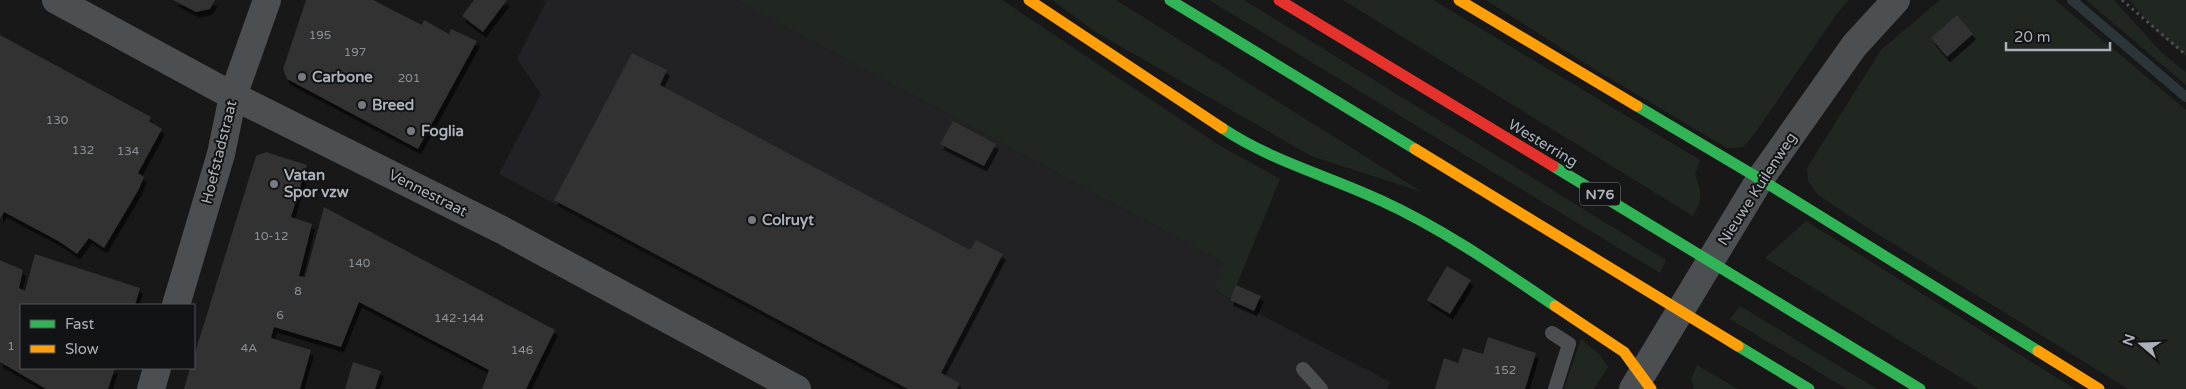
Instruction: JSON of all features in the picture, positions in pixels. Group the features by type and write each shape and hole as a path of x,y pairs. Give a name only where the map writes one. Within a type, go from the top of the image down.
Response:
{"highway":[{"path":"1029,0 1232,136 1298,168 1382,201 1468,247 1624,352 1642,384"},
{"path":"1170,0 1809,389"},
{"name":"Westerring","path":"1279,0 1920,389"},
{"path":"1459,0 1760,179 2099,389"}],"street":[{"name":"Vennestraat","path":"56,0 233,96 504,231 797,389"},
{"name":"Hoefstadstraat","path":"176,304 221,154 233,96 267,0"},
{"name":"Nieuwe Kuilenweg","path":"1642,384 1760,179 1854,46 1896,0"},
{"path":"151,389 157,369"}],"lane":[{"path":"1552,333 1569,344 1555,389"},
{"path":"1303,369 1321,389"}],"path":[{"path":"2122,0 2186,55"}],"shaded area":[{"path":"543,0 736,0 1224,263 1215,291 1390,382 1387,389 902,389 499,174 541,94 517,59 546,2"},
{"path":"736,0 1002,0 1217,144 1280,179 1231,299 1214,290 1224,263"},
{"path":"1052,0 1116,0 1422,192 1311,156 1094,31"},
{"path":"1209,0 1244,0 1666,260 1660,273"},
{"path":"1343,0 1433,0 1700,160 1695,175 1700,196 1693,216"},
{"path":"1486,0 1849,0 1836,15 1753,136 1743,147 1727,148 1599,72"},
{"path":"1940,0 2055,0 2186,110 2186,389 2128,389 1860,223 1818,195 1808,181 1807,168 1881,50"},
{"path":"2086,0 2114,0 2162,53 2186,72 2186,85"},
{"path":"2129,0 2186,0 2186,56 2156,31"},
{"path":"1806,221 2075,389 1979,389 1765,258"},
{"path":"1740,306 1877,389 1847,389 1730,319"},
{"path":"1581,339 1600,355 1608,367 1594,389 1564,389"},
{"path":"1697,365 1738,389 1694,389 1691,379"}],"building":[{"path":"173,0 215,0 210,9 196,12"},
{"path":"306,0 373,0 422,25 424,20 449,34 451,29 477,41 418,149 287,79 283,69"},
{"path":"474,0 507,0 483,32 462,16"},
{"path":"1957,15 1973,34 1947,57 1931,38"},
{"path":"0,35 151,117 149,121 162,129 138,173 144,177 139,189 104,248 89,238 77,254 60,242 4,212 0,219"},
{"name":"Colruyt","path":"632,53 667,70 660,85 970,250 976,240 1003,254 941,373 959,383 957,389 908,389 554,200"},
{"path":"953,121 996,144 984,166 940,144"},
{"path":"266,152 307,165 291,217 312,224 299,276 305,277 324,207 555,330 526,389 482,389 489,370 359,302 341,347 274,327 271,338 311,350 300,389 184,389 190,369 195,369 195,353 256,156"},
{"path":"35,254 140,288 135,304 20,304 20,369 115,369 108,389 46,389 0,362 0,260 23,270 19,288 25,291"},
{"path":"1447,266 1471,280 1450,314 1427,300"},
{"path":"1236,285 1261,296 1254,311 1230,300"},
{"path":"1488,337 1536,353 1525,389 1435,389 1444,358 1458,363 1463,348 1483,354"},
{"path":"353,362 381,371 375,389 345,389"}],"waterway":[{"path":"2072,0 2186,97"}],"traffic: fast":[{"path":"1170,0 1415,149"},
{"path":"1637,106 1760,179 2038,351"},
{"path":"1222,128 1260,150 1405,212 1470,250 1555,306"},
{"path":"1553,166 1920,389"},
{"path":"1738,346 1809,389"}],"traffic: slow":[{"path":"1029,0 1222,128"},
{"path":"1459,0 1637,106"},
{"path":"1415,149 1738,346"},
{"path":"1555,306 1624,352 1651,389"},
{"path":"2038,351 2099,389"}],"traffic: jam":[{"path":"1279,0 1553,166"}],"place":[{"name":"Carbone","path":"302,77"},
{"name":"Breed","path":"362,105"},
{"name":"Foglia","path":"411,131"},
{"name":"Vatan Spor vzw","path":"274,184"},
{"name":"Colruyt","path":"752,220"}]}
